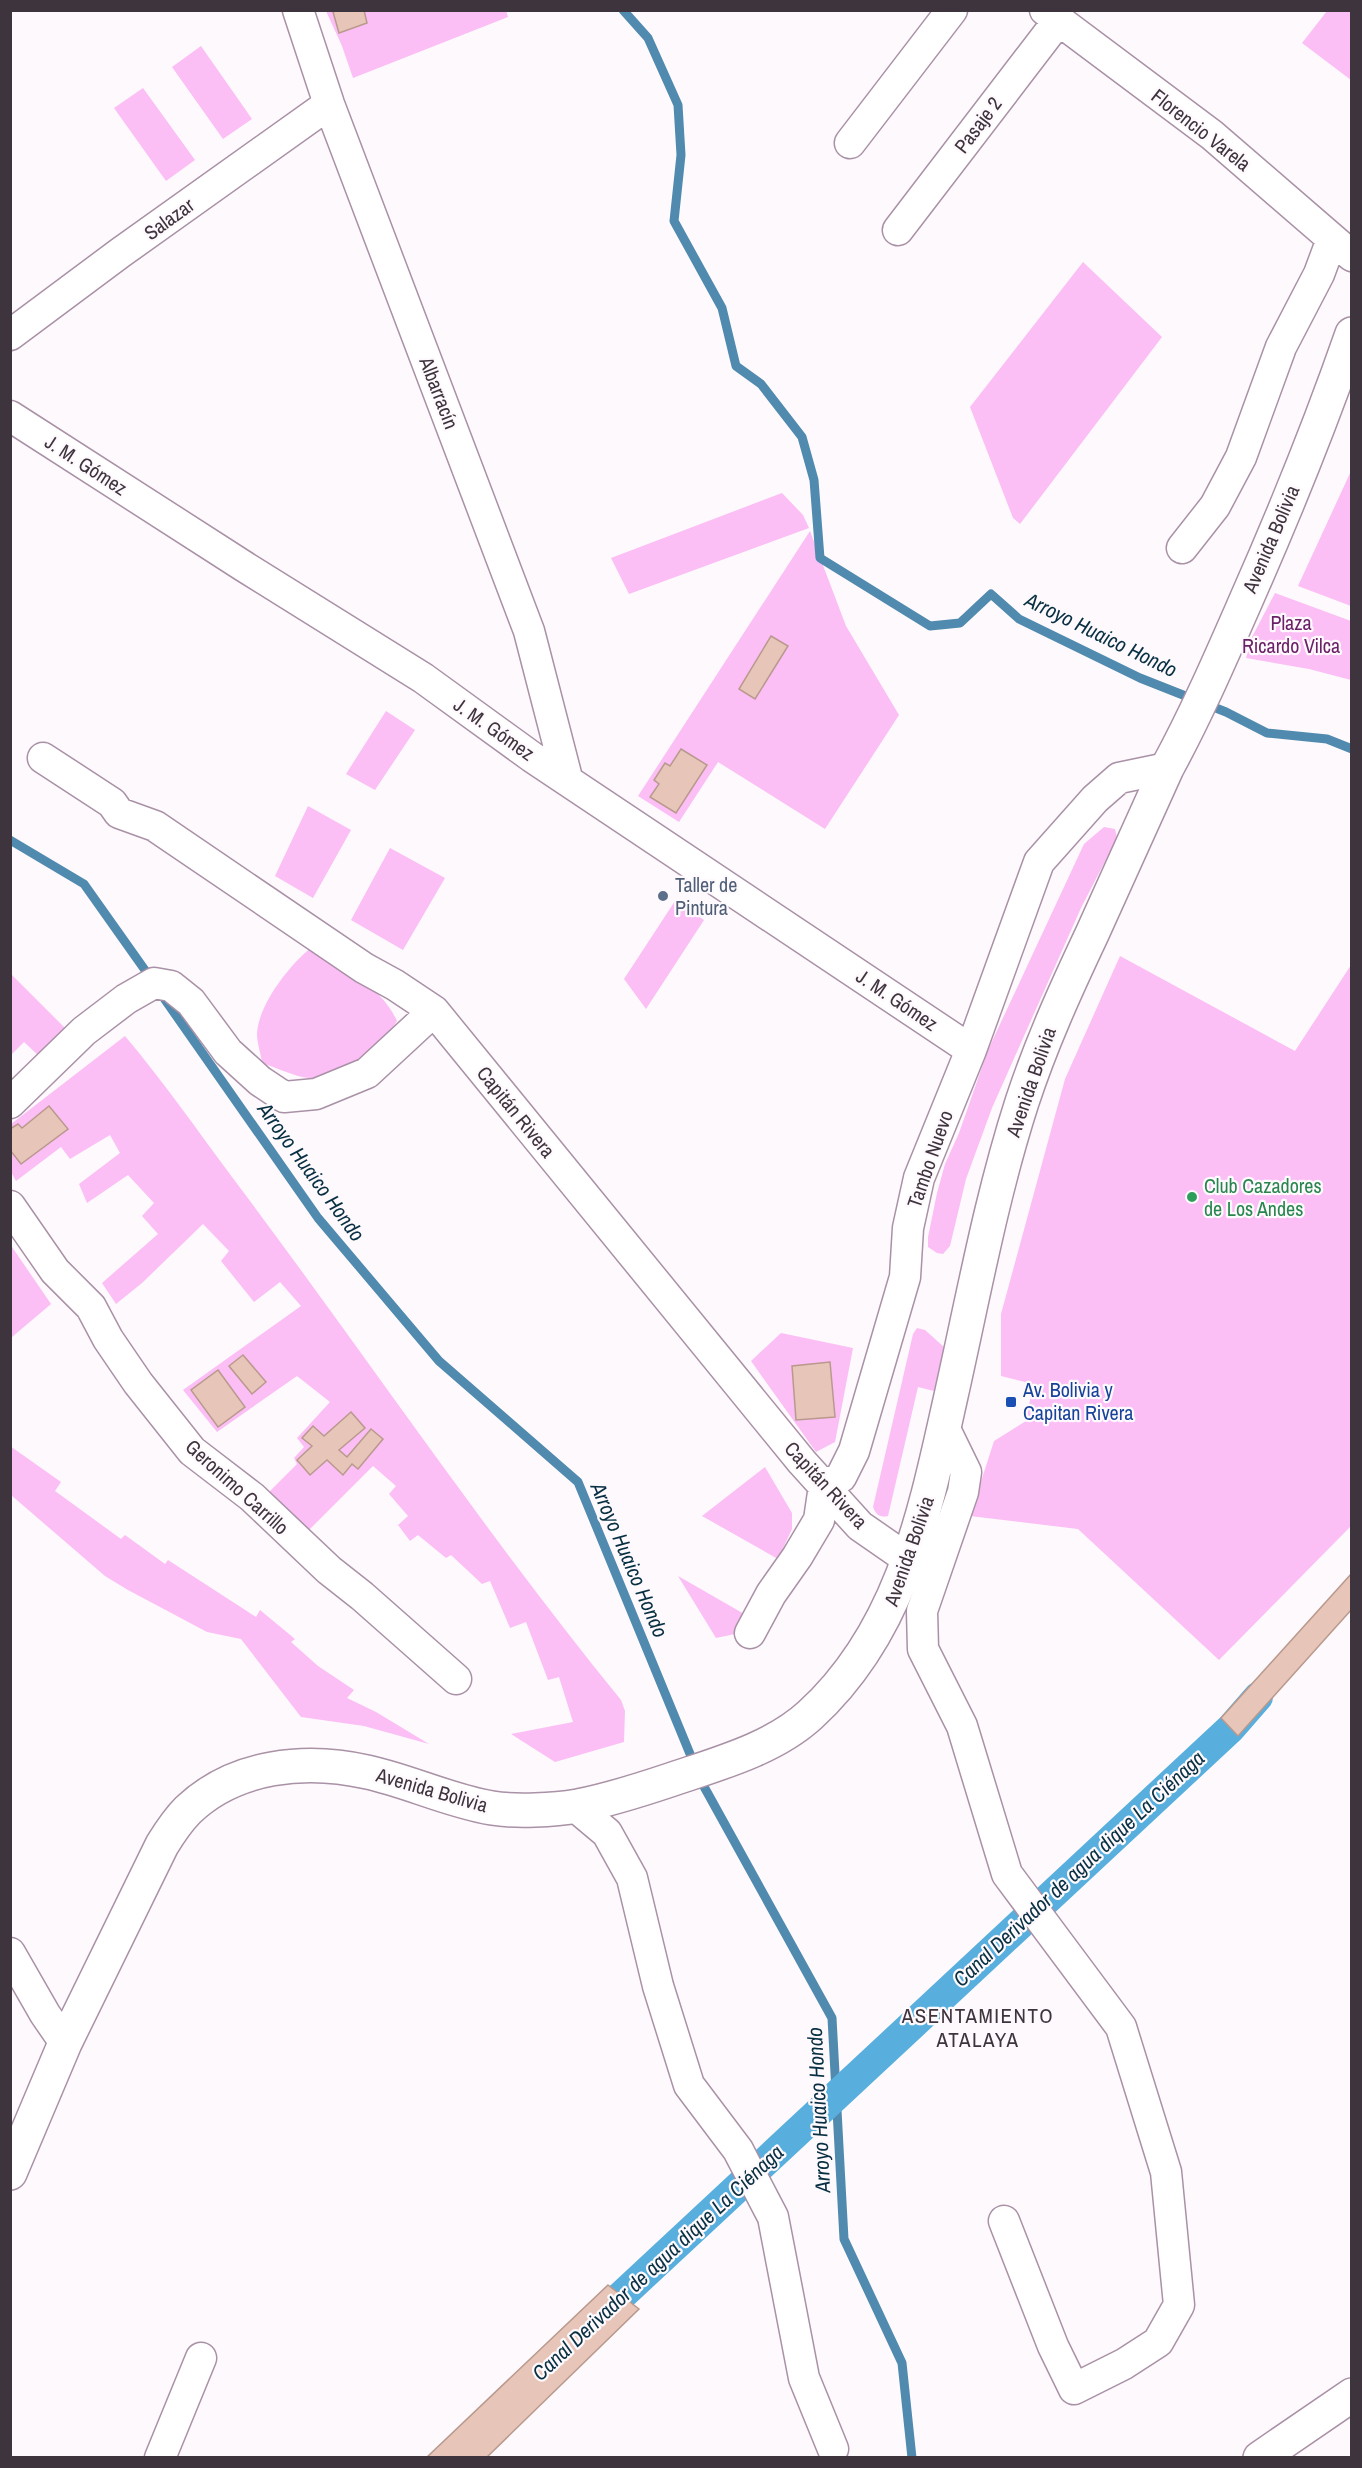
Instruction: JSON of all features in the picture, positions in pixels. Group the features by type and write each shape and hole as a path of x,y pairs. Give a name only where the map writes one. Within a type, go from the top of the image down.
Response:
{"main road":[{"name":"Avenida Bolivia","path":"10,2173 65,2043 162,1845 177,1822 191,1807 210,1793 253,1773 295,1765 313,1765 364,1771 494,1809 576,1807 629,1794 701,1770 772,1742 807,1718 828,1698 856,1661 882,1624 909,1560 930,1488 1001,1175 1023,1100 1064,993 1167,768 1186,733 1273,540 1345,365 1352,334"},
{"path":"1260,2457 1352,2395"}],"street":[{"name":"Albarracín","path":"298,10 329,104 530,631 567,778"},
{"path":"850,143 952,10"},
{"name":"Pasaje 2","path":"898,230 1051,16"},
{"name":"Florencio Varela","path":"1051,16 1212,135 1342,248"},
{"name":"Salazar","path":"10,335 120,253 329,104"},
{"path":"1182,548 1215,506 1241,457 1281,347 1318,274 1342,248"},
{"name":"J. M. Gómez","path":"10,416 423,678 532,757 567,778 971,1050"},
{"name":"Capitán Rivera","path":"43,758 112,802 119,813 155,826 364,968 434,1011 802,1462 860,1526 909,1560"},
{"name":"Tambo Nuevo","path":"824,1486 841,1477 854,1451 905,1277 908,1228 919,1178 971,1050 1039,862 1095,799 1119,778 1167,768"},
{"path":"10,1103 84,1030 126,999 154,983 171,986 190,1002 228,1052 260,1081 284,1097 316,1094 367,1073 434,1011"},
{"name":"Geronimo Carrillo","path":"10,1206 55,1271 91,1307 108,1339 138,1383 192,1451 252,1497 329,1570 456,1679"},
{"path":"944,1427 966,1472 963,1492 942,1547 922,1611 923,1649 962,1726 1007,1874 1120,2027 1166,2172 1179,2305 1158,2342 1124,2364 1074,2389 1053,2346 1004,2221"},
{"path":"750,1633 771,1594 819,1520 824,1486"},
{"path":"576,1807 607,1833 632,1878 658,1986 689,2085 738,2150 773,2217 804,2378 833,2449"},
{"path":"10,1953 45,2014 65,2043"},
{"path":"160,2457 201,2358"}],"green space":[{"path":"506,10 508,17 353,78 326,11"},
{"path":"1327,11 1351,11 1351,80 1302,43"},
{"path":"201,46 252,119 223,139 172,67"},
{"path":"143,88 195,160 166,181 114,108"},
{"path":"1083,262 1162,337 1020,524 1013,518 970,407"},
{"path":"1351,471 1352,606 1298,586"},
{"path":"782,493 803,515 809,528 629,594 611,558"},
{"path":"810,531 846,626 899,715 825,829 718,762 679,822 638,796"},
{"name":"Plaza Ricardo Vilca","path":"1275,593 1351,621 1351,680 1309,669 1246,658 1252,637"},
{"path":"386,711 415,730 375,790 346,774"},
{"path":"308,806 351,830 313,898 275,876"},
{"path":"1104,827 1115,829 1117,838 1081,908 992,1108 966,1179 950,1246 943,1254 937,1253 928,1247 928,1237 937,1193 945,1164 959,1133 988,1050 1084,844"},
{"path":"390,848 445,878 403,950 351,920"},
{"path":"675,901 704,920 646,1009 624,979"},
{"path":"312,947 360,978 382,998 397,1021 380,1042 356,1062 329,1075 315,1078 297,1076 262,1063 257,1034 269,998 285,974"},
{"name":"Club Cazadores de Los Andes","path":"1120,956 1295,1051 1351,965 1351,1526 1219,1660 1078,1529 970,1516 994,1441 1026,1421 1033,1384 1001,1376 1001,1314 1065,1079"},
{"path":"10,973 81,1044 54,1070 24,1042 11,1055"},
{"path":"125,1036 281,1243 521,1572 621,1700 625,1711 624,1742 555,1762 511,1734 573,1722 559,1677 548,1680 526,1622 510,1628 490,1581 482,1584 451,1555 446,1558 418,1535 410,1541 398,1525 408,1516 389,1494 396,1486 373,1466 307,1532 267,1494 297,1464 294,1458 304,1447 297,1438 330,1402 297,1376 217,1432 183,1390 301,1306 280,1282 254,1302 221,1261 229,1251 203,1224 142,1283 116,1304 102,1283 158,1234 142,1216 154,1203 128,1175 87,1203 79,1184 120,1153 110,1135 70,1159 61,1147 16,1181 11,1172 11,1124"},
{"path":"10,1244 51,1304 12,1337 10,1335"},
{"path":"917,1328 925,1330 944,1347 934,1391 918,1387 888,1516 880,1516 873,1507 913,1334"},
{"path":"781,1333 853,1348 835,1442 816,1452 751,1361"},
{"path":"10,1446 61,1482 55,1491 121,1539 125,1535 165,1564 168,1560 256,1617 260,1610 295,1639 291,1642 318,1666 354,1690 347,1698 376,1712 429,1744 364,1726 301,1717 241,1639 207,1632 105,1576 11,1495"},
{"path":"765,1467 792,1513 792,1529 778,1559 702,1516"},
{"path":"678,1576 746,1615 735,1634 716,1638"}],"building":[{"path":"364,10 367,23 339,33 333,12"},
{"path":"771,636 788,646 755,699 739,689"},
{"path":"681,749 707,765 676,813 650,797 659,784 654,780 665,763 670,766"},
{"path":"49,1106 68,1129 21,1164 10,1150 10,1129 18,1124 22,1128"},
{"path":"243,1355 266,1382 252,1394 229,1366"},
{"path":"830,1362 835,1417 796,1420 792,1366"},
{"path":"218,1370 245,1407 218,1427 191,1390"},
{"path":"351,1412 365,1428 339,1450 347,1457 371,1429 383,1439 358,1469 352,1464 343,1475 327,1460 310,1475 297,1460 312,1446 302,1438 313,1426 324,1436"},
{"path":"1352,1573 1352,1609 1238,1736 1221,1718"},
{"path":"608,2285 639,2309 486,2458 426,2458"}],"waterway":[{"name":"Arroyo Huaico Hondo","path":"623,10 648,38 678,105 681,155 674,221 722,308 736,366 761,384 802,437 814,480 820,558 930,626 960,623 991,594 1019,619 1140,678 1226,712 1267,733 1327,739 1352,749"},
{"name":"Arroyo Huaico Hondo","path":"10,840 84,884 152,980"},
{"name":"Arroyo Huaico Hondo","path":"161,994 318,1218 439,1361 578,1482 702,1783 832,2018 844,2239 902,2363 912,2458"},
{"name":"Canal Derivador de agua dique La Ciénaga","path":"591,2324 1231,1728 1258,1697"}],"place":[{"name":"Taller de Pintura","path":"663,896"},
{"name":"Club Cazadores de Los Andes","path":"1192,1197"},
{"name":"Av. Bolivia y Capitan Rivera","path":"1011,1402"}],"district":[{"name":"ASENTAMIENTO ATALAYA","path":"978,2028"}]}
